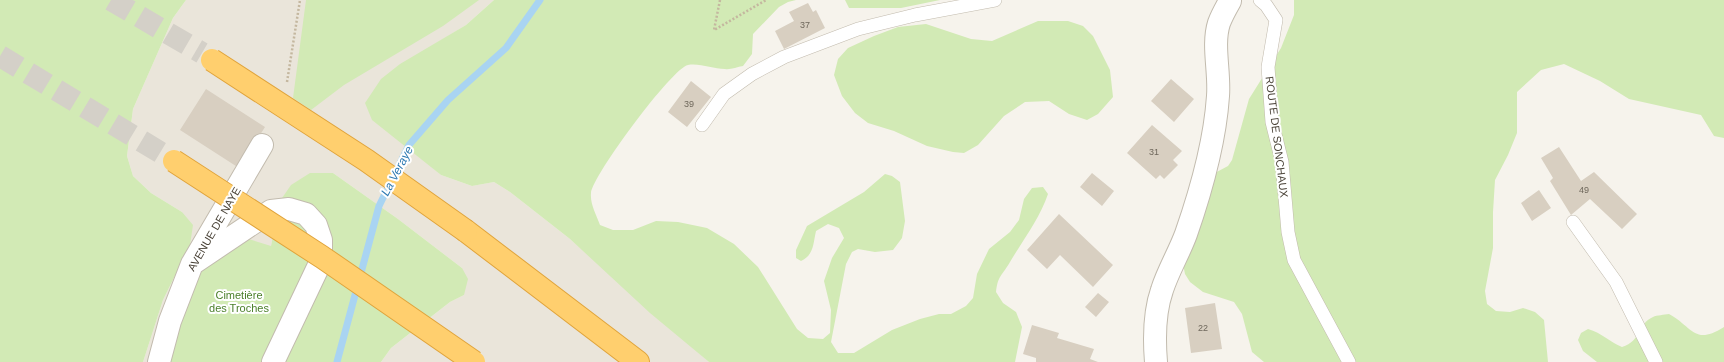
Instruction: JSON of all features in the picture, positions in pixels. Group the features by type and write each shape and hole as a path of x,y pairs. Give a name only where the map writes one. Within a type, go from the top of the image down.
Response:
{"highway":[{"path":"207,57 366,160 466,231 638,362"},
{"path":"171,159 322,257 474,362"}],"street":[{"path":"1156,362 1155,326 1160,297 1186,234 1200,190 1214,127 1218,95 1217,44 1219,24 1230,0"},
{"name":"AVENUE DE NAYE","path":"159,362 170,321 192,264 262,145"},
{"path":"192,264 271,211 289,209 306,214 316,225 321,240 321,261 273,362"}],"lane":[{"path":"702,125 724,94 752,74 784,57 858,29 914,15 995,0"},
{"name":"ROUTE DE SONCHAUX","path":"1260,0 1266,5 1276,20 1268,67 1272,122 1282,162 1288,232 1294,260 1349,362"},
{"path":"1573,222 1616,282 1656,362"}],"path":[{"path":"286,86 300,0"},
{"path":"720,0 714,30 766,0"}],"shaded area":[{"path":"186,0 494,0 466,25 435,44 424,160 441,175 472,186 494,182 510,192 570,239 709,362 381,362 391,348 450,302 464,295 462,268 398,219 333,173 310,174 280,201 272,241 253,362 143,362 163,300 190,245 182,212 151,193 133,176 127,156 133,109 173,18"}],"green space":[{"path":"0,0 186,0 173,18 133,109 127,156 133,176 151,193 182,212 193,225 190,245 163,300 143,362 0,362"},
{"path":"306,0 479,0 443,26 344,85 311,110 293,98"},
{"path":"494,0 796,0 779,7 753,34 752,54 743,66 727,69 688,65 679,71 666,84 618,145 595,182 591,193 591,201 600,225 613,230 633,230 656,221 678,222 707,228 734,244 758,267 797,329 808,338 823,339 830,333 831,310 824,281 832,258 844,238 839,228 828,224 816,231 811,252 805,259 801,261 796,258 796,250 807,226 864,192 885,174 892,176 900,182 905,221 902,238 893,250 875,252 858,249 852,252 846,264 831,342 838,353 854,353 892,330 920,319 939,314 951,314 966,306 973,298 977,274 989,249 1010,232 1019,220 1024,199 1032,188 1043,187 1048,194 1041,212 1001,276 996,292 1003,303 1016,312 1022,327 1015,362 709,362 650,313 570,239 510,192 494,182 472,186 441,175 372,120 365,103 381,79 400,64 466,25"},
{"path":"845,0 940,0 901,8 849,8"},
{"path":"1294,0 1724,0 1724,138 1714,136 1701,115 1629,99 1600,81 1564,64 1541,70 1517,92 1517,133 1495,180 1493,248 1485,291 1487,304 1496,311 1510,312 1523,308 1535,312 1544,320 1548,362 1264,362 1252,352 1242,314 1234,302 1203,292 1190,282 1185,274 1182,259 1211,175 1228,166 1232,160 1249,99 1281,48 1294,15"},
{"path":"1038,21 1068,21 1083,26 1093,36 1110,70 1113,97 1098,114 1087,120 1069,114 1049,101 1025,102 1004,116 978,145 964,153 953,152 927,146 894,131 868,123 855,113 842,96 834,75 838,59 848,48 898,27 926,24 971,39 992,41"},
{"name":"Cimetière des Troches","path":"310,173 333,173 398,219 462,268 468,279 464,295 450,302 391,348 381,362 166,362 195,275 242,237 271,246 280,201 291,185"},
{"path":"1669,314 1689,329 1700,335 1706,335 1724,327 1724,362 1597,362 1583,351 1578,340 1581,333 1588,329 1622,347 1633,341 1648,320 1655,316"}],"building":[{"path":"808,3 813,12 816,10 825,28 784,49 775,31 794,21 789,12"},
{"path":"1171,79 1194,99 1174,122 1151,101"},
{"path":"691,81 711,97 687,127 668,112"},
{"path":"206,89 265,127 239,168 180,130"},
{"path":"1152,125 1182,151 1173,160 1178,165 1164,179 1160,175 1156,179 1127,153"},
{"path":"1559,147 1581,181 1594,172 1637,214 1622,229 1590,199 1571,215 1550,181 1553,178 1541,158"},
{"path":"1092,173 1114,191 1102,206 1080,187"},
{"path":"1539,190 1551,208 1532,221 1521,203"},
{"path":"1059,214 1113,265 1093,287 1060,255 1047,269 1027,250"},
{"path":"1098,293 1109,302 1096,317 1085,307"},
{"path":"1215,303 1222,349 1191,353 1185,308"},
{"path":"1032,325 1059,333 1057,338 1094,349 1090,359 1098,362 1036,362 1036,358 1023,354"}],"waterway":[{"name":"La Veraye","path":"337,362 379,206 409,145 448,100 506,48 540,0"}],"tunnel":[{"path":"111,0 202,53"},
{"path":"0,56 168,157"}]}
